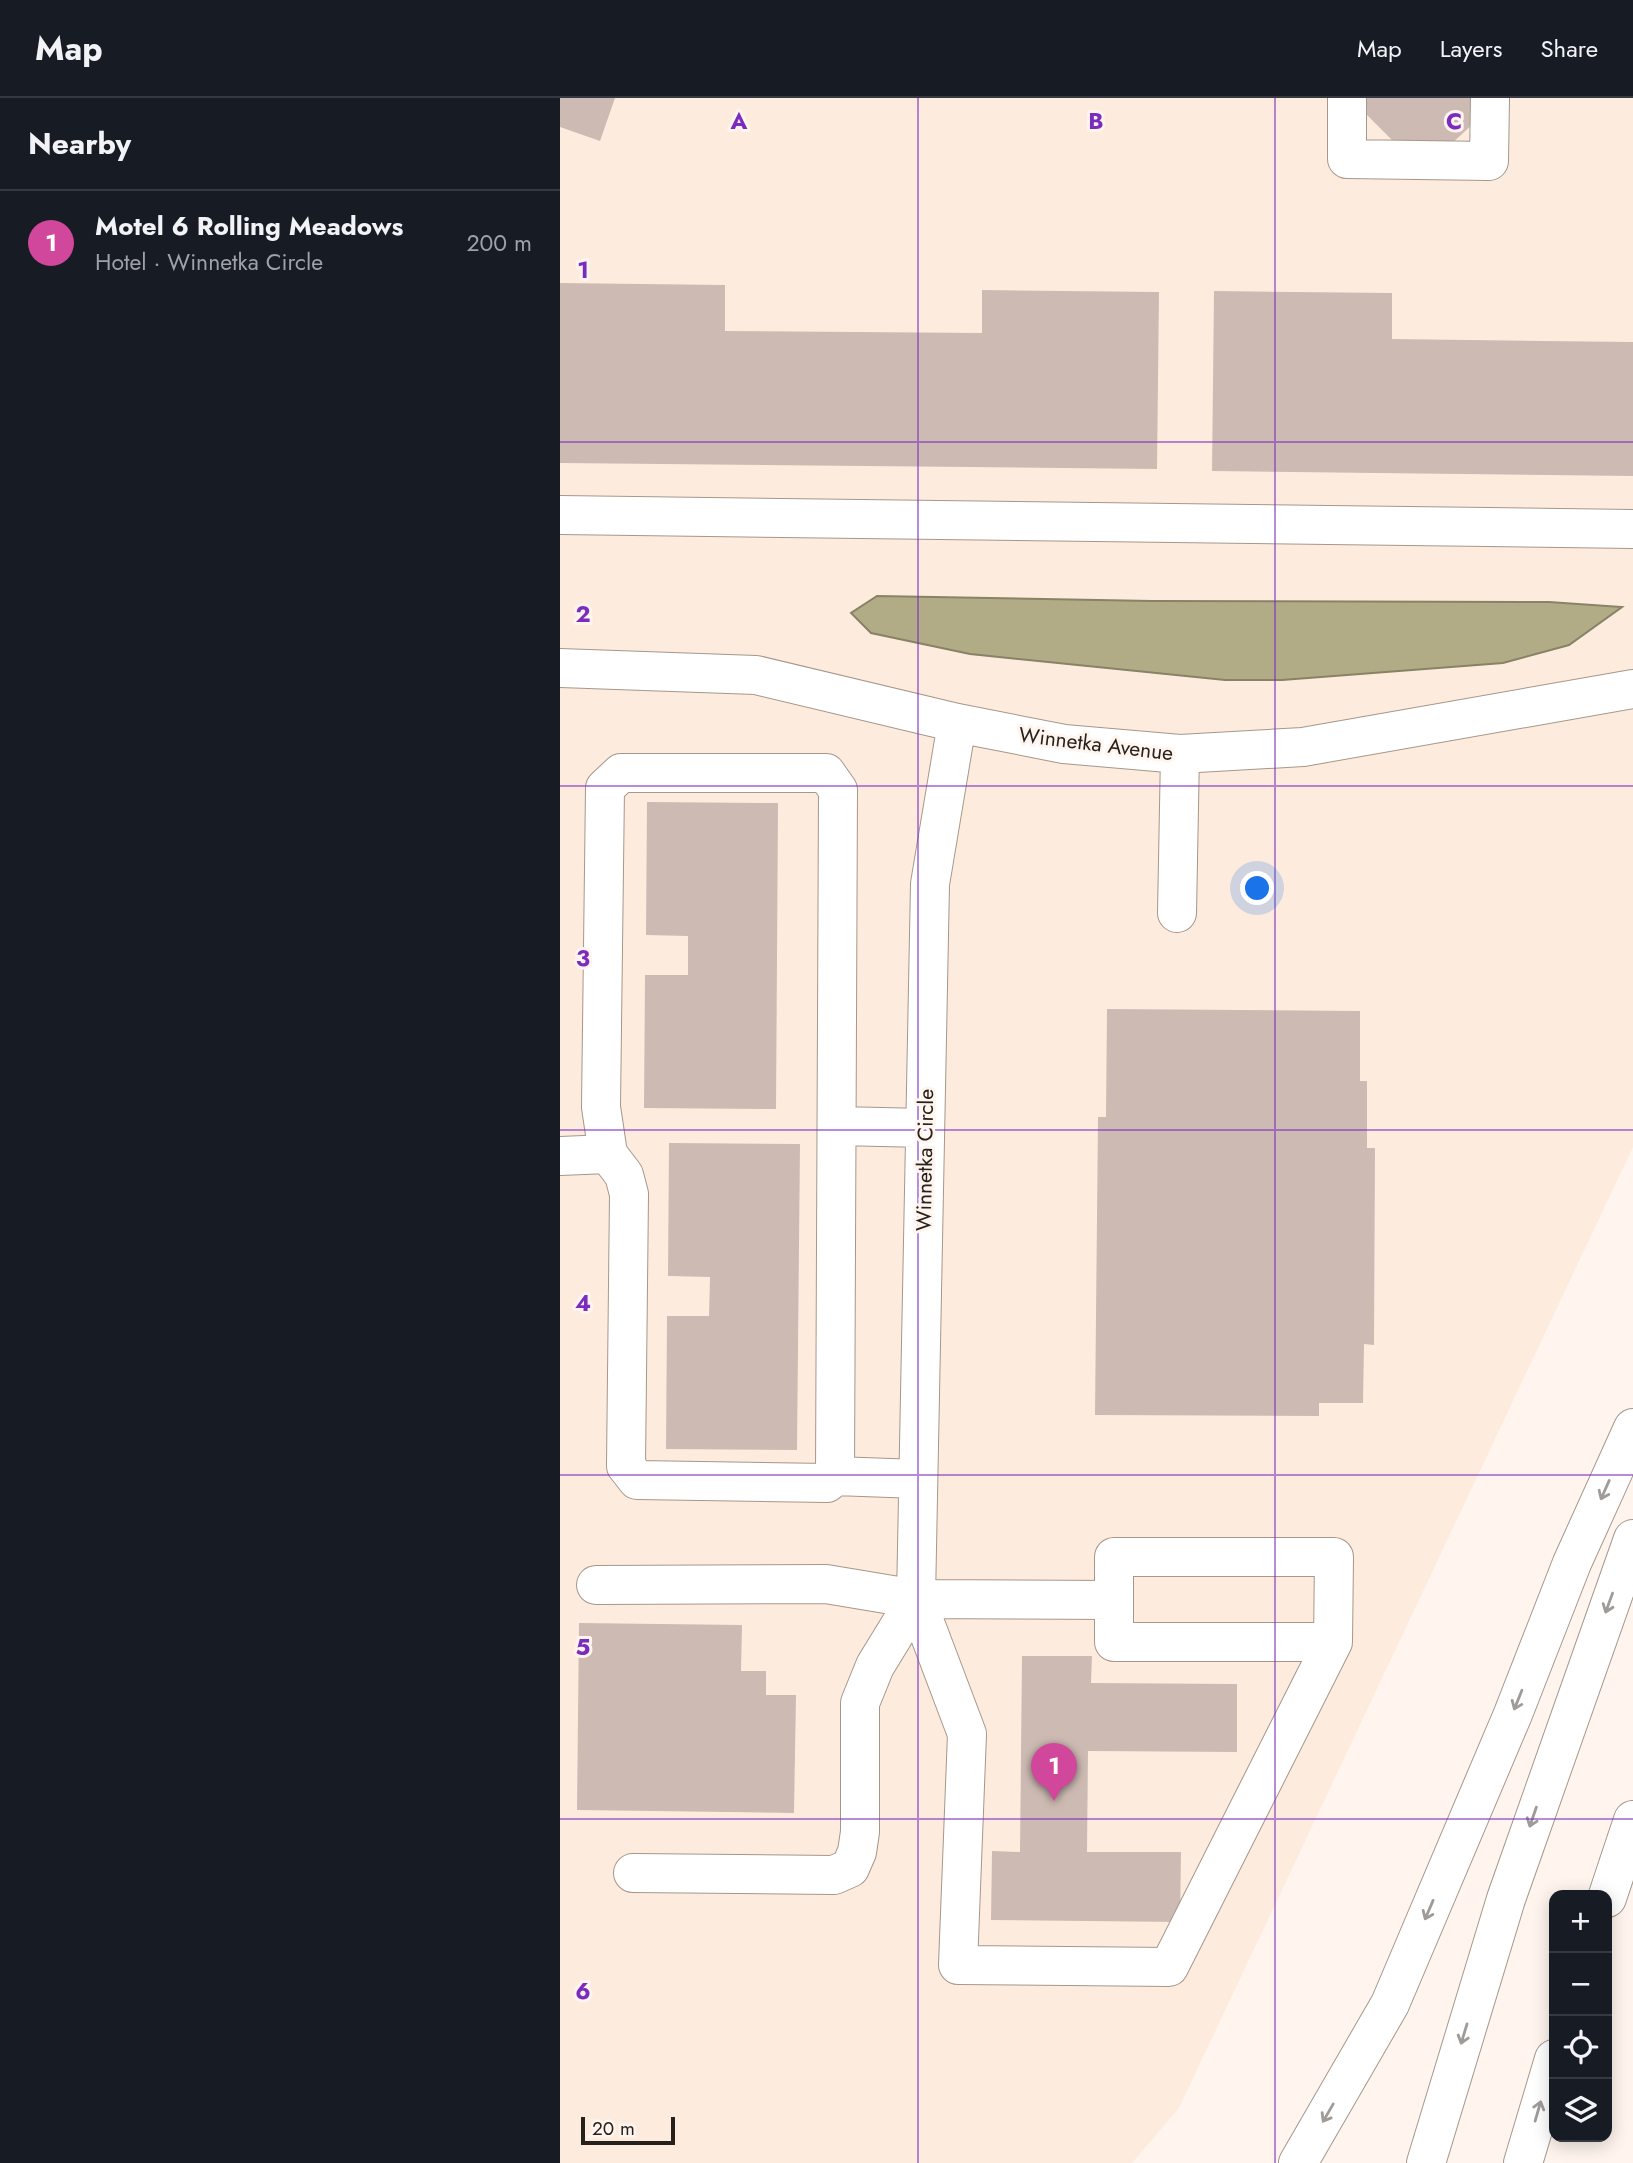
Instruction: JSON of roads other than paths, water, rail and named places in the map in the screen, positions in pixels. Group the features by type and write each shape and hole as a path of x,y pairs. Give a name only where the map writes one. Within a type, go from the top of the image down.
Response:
{"main road":[{"path":"1347,98 1346,159 1489,161 1490,98"},
{"path":"560,515 1633,529"},
{"name":"Winnetka Avenue","path":"560,668 756,675 957,723 1064,744 1180,754 1303,747 1633,689"},
{"name":"Winnetka Circle","path":"916,1599 930,884 957,723"},
{"path":"1177,913 1180,754"},
{"path":"835,1476 838,790 826,773 621,773 605,788 601,1107 608,1154 624,1175 629,1194 625,1466 637,1480 827,1483 835,1476 918,1479"},
{"path":"838,1126 925,1128"},
{"path":"560,1156 608,1154"},
{"path":"1298,2163 1390,2004 1513,1714 1572,1563 1633,1428"},
{"path":"1426,2163 1506,1899 1633,1539"},
{"path":"916,1599 967,1734 958,1965 1168,1967 1333,1642 1334,1557 1114,1557 1114,1642 1333,1642"},
{"path":"596,1585 826,1584 916,1599 1114,1600"},
{"path":"633,1873 834,1875 850,1868 857,1852 860,1832 860,1703 875,1666 916,1599"},
{"path":"1610,1890 1633,1820"},
{"path":"1523,2163 1549,2076"}],"place":[{"name":"Motel 6 Rolling Meadows","path":"1054,1801"}]}
